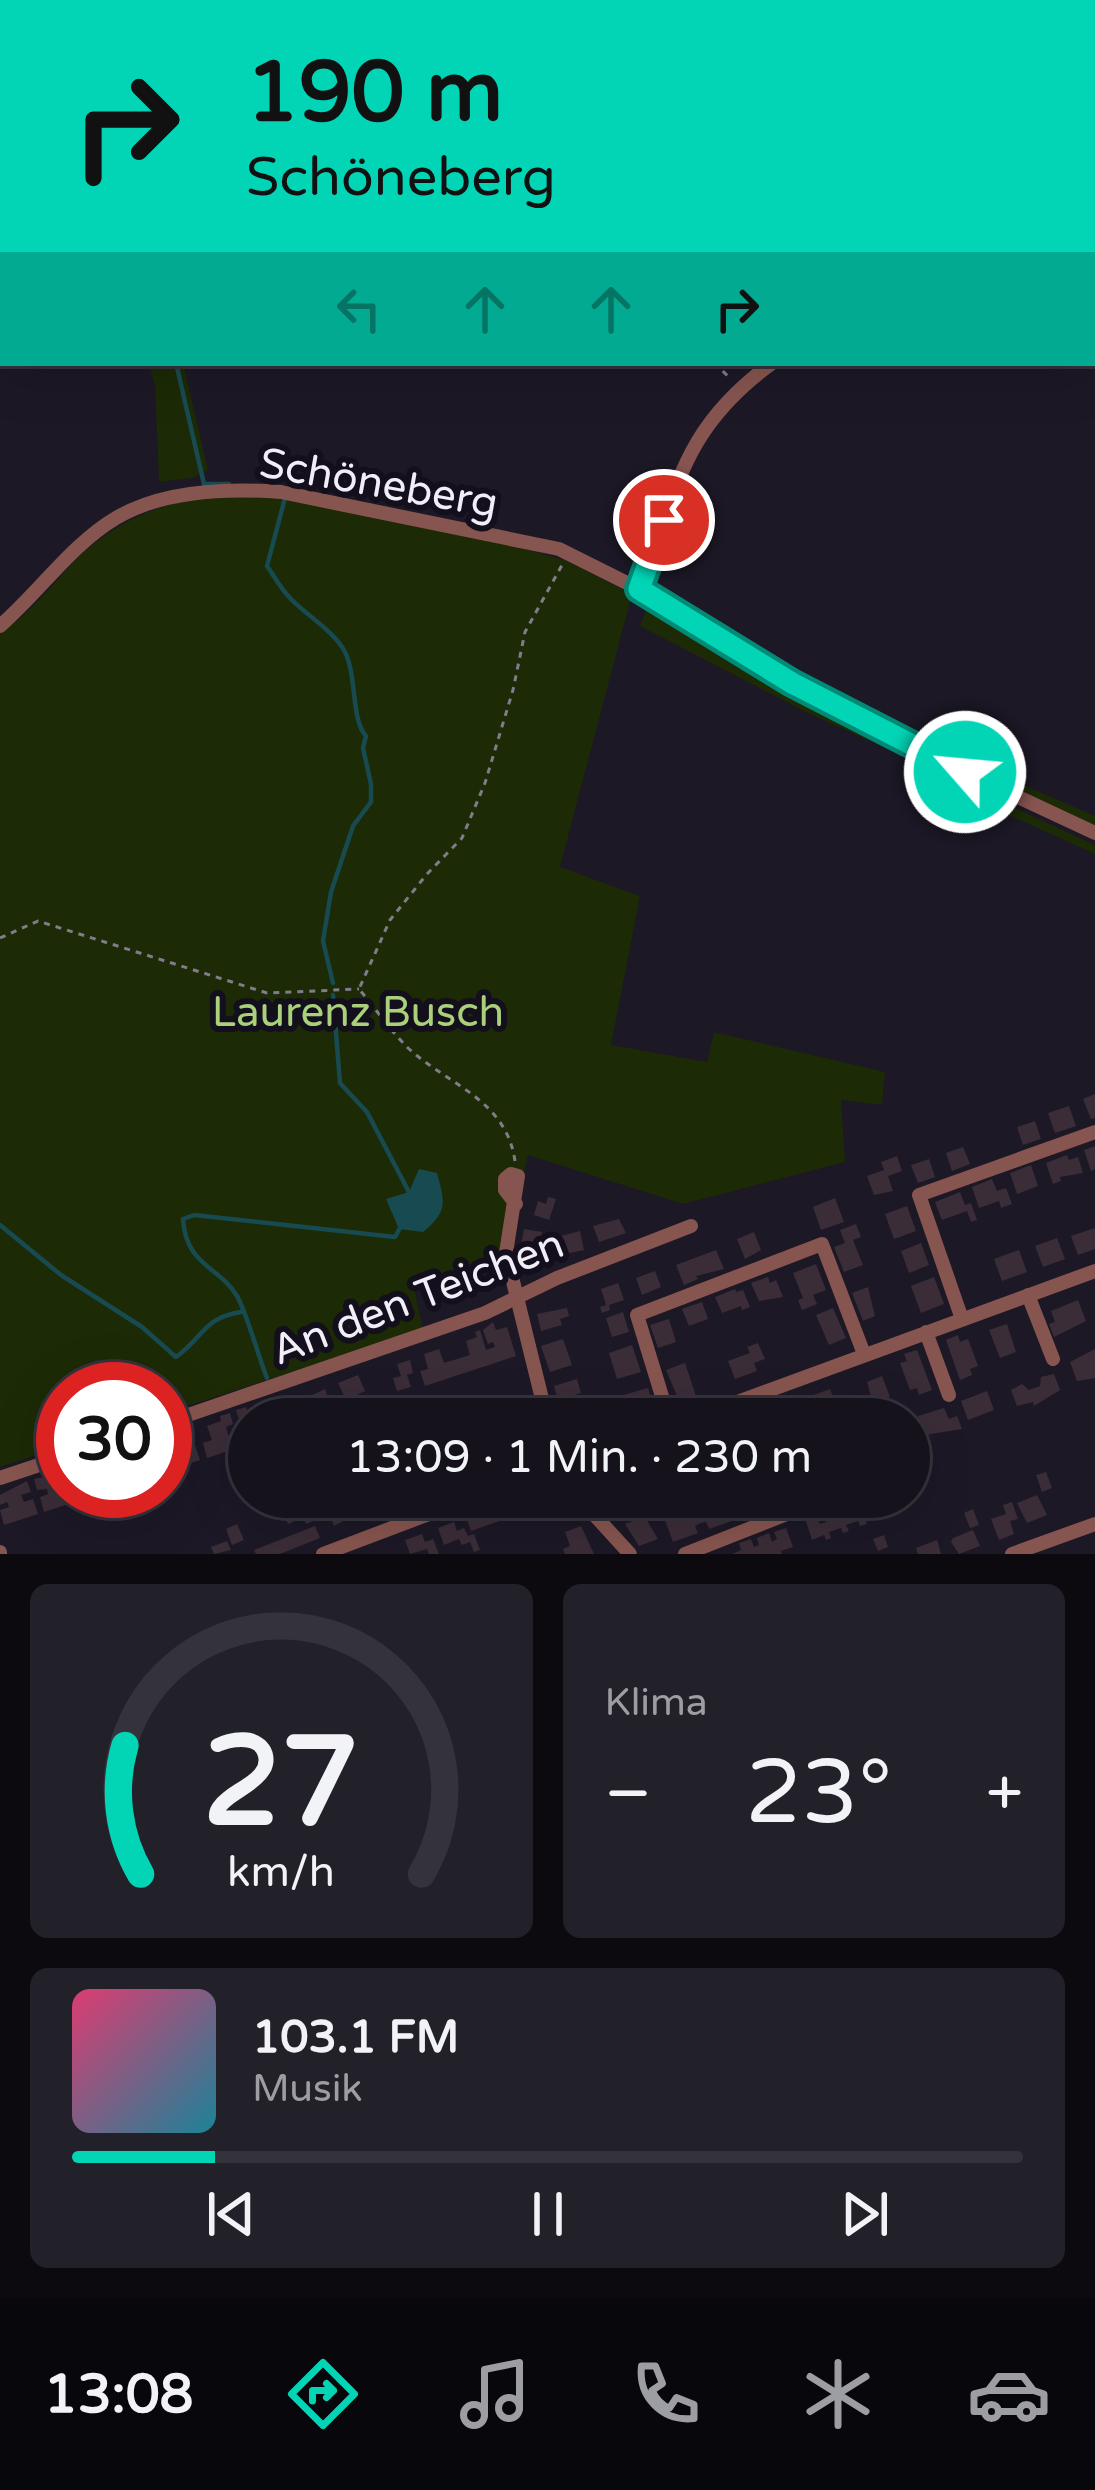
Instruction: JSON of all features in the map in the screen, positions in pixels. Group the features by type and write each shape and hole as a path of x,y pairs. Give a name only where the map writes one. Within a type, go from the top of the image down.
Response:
{"street":[{"path":"639,589 688,451 739,387 768,366"},
{"name":"Schöneberg","path":"0,626 114,519 167,498 246,489 281,492 570,554 639,589 792,683 1095,833"},
{"path":"962,1319 920,1195 1095,1132"},
{"path":"518,1176 511,1174 506,1179 505,1190 516,1204 506,1253 542,1398"},
{"name":"An den Teichen","path":"192,1414 485,1312 691,1226"},
{"path":"662,1398 637,1316 822,1244 864,1354"},
{"path":"747,1398 1095,1271"},
{"path":"1028,1295 1053,1359"},
{"path":"926,1332 949,1395"},
{"path":"0,1478 36,1466"},
{"path":"597,1518 629,1554"},
{"path":"685,1554 777,1518"},
{"path":"323,1554 415,1519"},
{"path":"1012,1554 1095,1524"}],"path":[{"path":"717,366 739,387"},
{"path":"359,989 390,920 462,838 485,783 525,632 570,554"},
{"path":"0,938 38,921 267,993 359,989"},
{"path":"359,989 410,1049 468,1087 512,1137 518,1176"}],"green space":[{"path":"149,366 184,366 208,470 192,478 159,482 155,385"},
{"name":"Laurenz Busch","path":"206,496 288,498 565,560 632,594 560,867 640,896 611,1045 707,1062 714,1032 885,1072 882,1105 841,1100 845,1162 683,1204 528,1155 506,1253 413,1283 423,1330 192,1404 192,1362 36,1362 36,1455 0,1467 0,633 98,540 167,506"},
{"path":"648,603 805,699 952,778 808,713 640,626"},
{"path":"980,766 1095,816 1095,829 974,773"},
{"path":"972,788 1095,845 1095,854 969,797"}],"shaded area":[{"path":"419,1169 437,1173 441,1212 423,1232 399,1229 386,1199 409,1192"}],"building":[{"path":"1095,1094 1095,1118 1091,1119 1083,1099"},
{"path":"1069,1106 1076,1126 1055,1133 1048,1113"},
{"path":"1035,1121 1041,1139 1023,1145 1017,1127"},
{"path":"1095,1146 1095,1169 1091,1171 1084,1150"},
{"path":"963,1147 970,1164 952,1171 946,1153"},
{"path":"1067,1155 1069,1160 1078,1157 1083,1173 1060,1177 1053,1184 1046,1163"},
{"path":"897,1156 902,1171 888,1176 893,1191 874,1195 867,1176 884,1170 881,1162"},
{"path":"929,1159 935,1177 918,1183 911,1165"},
{"path":"1031,1165 1038,1186 1017,1194 1010,1173"},
{"path":"992,1179 997,1191 1006,1188 1012,1204 1001,1208 999,1201 979,1208 972,1187"},
{"path":"960,1192 965,1205 971,1203 977,1220 971,1222 967,1211 942,1220 935,1202"},
{"path":"548,1197 556,1199 549,1220 534,1215 538,1201 546,1204"},
{"path":"835,1198 844,1222 821,1230 813,1207"},
{"path":"907,1206 916,1231 894,1239 885,1214"},
{"path":"619,1219 626,1233 599,1242 593,1226"},
{"path":"856,1224 861,1237 853,1240 863,1265 844,1272 834,1247 845,1243 840,1230"},
{"path":"1095,1228 1095,1249 1078,1255 1071,1236"},
{"path":"524,1229 542,1232 536,1260 519,1256"},
{"path":"580,1231 584,1250 565,1254 561,1236"},
{"path":"754,1232 761,1250 745,1259 737,1239"},
{"path":"1057,1238 1065,1259 1043,1267 1035,1246"},
{"path":"921,1243 929,1265 909,1273 901,1251"},
{"path":"716,1250 724,1269 696,1276 684,1285 676,1265"},
{"path":"1019,1250 1027,1272 1002,1281 994,1259"},
{"path":"485,1261 488,1271 467,1276 464,1267"},
{"path":"816,1264 826,1290 813,1295 817,1304 802,1310 798,1300 803,1298 793,1273"},
{"path":"655,1271 661,1287 642,1295 636,1278"},
{"path":"768,1277 770,1283 776,1280 783,1297 759,1301 751,1283"},
{"path":"934,1277 944,1304 921,1313 911,1286"},
{"path":"618,1283 624,1300 602,1313 600,1307 606,1305 601,1289"},
{"path":"868,1287 875,1316 863,1321 852,1293"},
{"path":"743,1290 750,1307 722,1313 715,1297"},
{"path":"1078,1300 1086,1321 1054,1337 1051,1311"},
{"path":"702,1302 708,1319 689,1326 682,1309"},
{"path":"567,1308 569,1316 560,1319 562,1325 541,1331 537,1314"},
{"path":"833,1308 846,1338 829,1345 816,1315"},
{"path":"623,1312 629,1332 612,1337 606,1318"},
{"path":"669,1319 676,1342 658,1348 650,1325"},
{"path":"493,1322 496,1330 507,1327 516,1356 425,1386 420,1371 428,1369 424,1354 439,1349 444,1363 470,1355 466,1341 477,1337 475,1332 480,1330 486,1350 495,1347 493,1342 488,1344 483,1330"},
{"path":"1007,1324 1016,1352 1000,1358 989,1330"},
{"path":"958,1335 960,1342 968,1339 978,1366 960,1380 946,1340"},
{"path":"563,1339 572,1365 550,1372 541,1346"},
{"path":"758,1343 765,1359 754,1363 757,1371 735,1379 728,1361 750,1353 747,1347"},
{"path":"632,1345 641,1372 617,1379 609,1353"},
{"path":"1095,1349 1095,1378 1077,1381 1070,1362"},
{"path":"917,1350 932,1390 919,1395 917,1388 910,1390 900,1363 907,1361 904,1354"},
{"path":"410,1360 411,1387 397,1391 393,1378 401,1376 397,1364"},
{"path":"685,1363 696,1396 678,1398 666,1370"},
{"path":"1054,1374 1060,1390 1034,1406 1033,1402 1017,1406 1011,1390 1022,1384 1029,1390 1040,1386 1041,1377"},
{"path":"358,1375 365,1391 345,1398 338,1383"},
{"path":"882,1376 890,1397 871,1398 867,1382"},
{"path":"577,1379 581,1393 557,1398 554,1386"},
{"path":"648,1388 651,1398 621,1398"},
{"path":"325,1389 328,1398 306,1398"},
{"path":"830,1389 833,1398 808,1398"},
{"path":"987,1391 994,1410 968,1420 961,1401"},
{"path":"944,1408 949,1419 957,1416 962,1429 930,1434 930,1412"},
{"path":"228,1414 228,1451 207,1458 203,1443 212,1440 207,1426 221,1421 220,1416"},
{"path":"192,1436 200,1460 192,1463"},
{"path":"1046,1472 1052,1488 1042,1492 1036,1475"},
{"path":"27,1481 31,1492 21,1495 24,1502 33,1499 36,1515 4,1525 0,1510 9,1507 7,1502 0,1505 0,1495"},
{"path":"1037,1495 1047,1515 1027,1523 1017,1503"},
{"path":"1012,1502 1018,1519 1010,1521 1014,1534 999,1540 991,1519 1006,1514 1003,1505"},
{"path":"973,1509 979,1525 970,1528 964,1513"},
{"path":"466,1518 508,1518 471,1531"},
{"path":"646,1518 658,1539 639,1546 625,1524"},
{"path":"824,1518 864,1518 867,1524 860,1526 858,1521 846,1525 849,1531 843,1533 841,1528 829,1532 831,1538 826,1540 824,1535 812,1540 806,1521 826,1522"},
{"path":"665,1520 732,1521 709,1529 706,1522 701,1523 695,1526 698,1533 673,1542"},
{"path":"454,1522 457,1531 464,1528 468,1536 474,1534 480,1550 474,1552 470,1542 462,1545 459,1539 444,1545 438,1528"},
{"path":"237,1524 244,1540 232,1545 226,1529"},
{"path":"315,1526 320,1538 280,1554 256,1554 254,1550"},
{"path":"581,1526 594,1554 565,1554 563,1549 570,1546 565,1532"},
{"path":"786,1528 793,1547 782,1554 733,1554 741,1550 739,1543 751,1539 754,1547 759,1545 757,1538 769,1533 772,1542 777,1539 774,1532"},
{"path":"973,1530 980,1546 959,1554 953,1538"},
{"path":"422,1534 425,1542 433,1539 439,1554 429,1554 427,1549 410,1554 405,1540"},
{"path":"884,1535 888,1547 878,1551 873,1539"},
{"path":"937,1540 941,1554 918,1554 916,1548"},
{"path":"227,1541 231,1550 214,1554 211,1547"}],"waterway":[{"path":"177,366 204,484 229,484"},
{"path":"285,498 267,566 287,594 345,652 358,720 366,736 363,748 371,784 371,802 353,826 331,892 323,941 333,983"},
{"path":"333,995 340,1083 367,1112 411,1196"},
{"path":"267,1378 237,1296 190,1247 183,1219 194,1215 395,1237 400,1228"},
{"path":"0,1225 61,1275 142,1327 176,1357 211,1324 241,1312"}],"route":[{"path":"664,520 639,589 792,683 965,772"}]}
